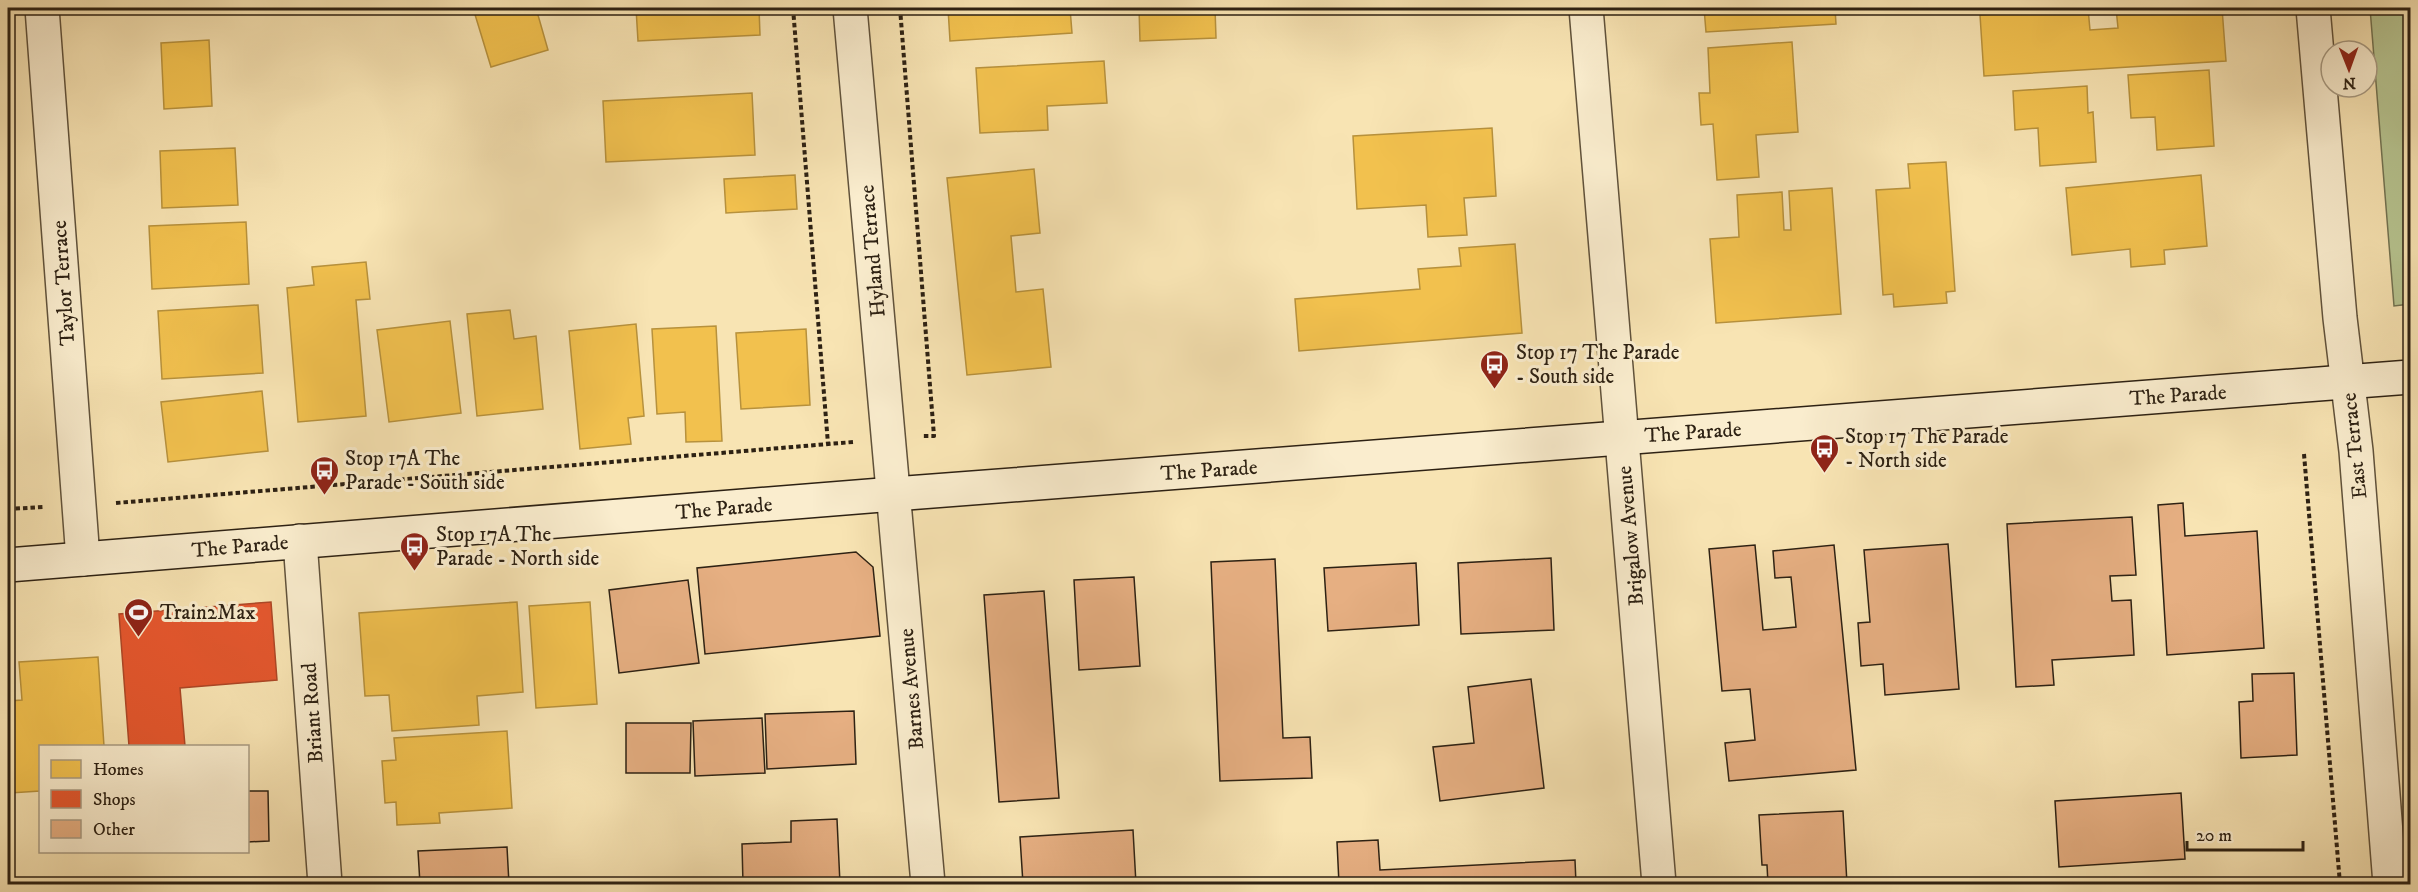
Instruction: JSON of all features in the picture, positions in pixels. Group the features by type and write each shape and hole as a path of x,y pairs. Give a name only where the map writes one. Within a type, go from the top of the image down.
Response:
{"street":[{"name":"Taylor Terrace","path":"42,8 83,559"},
{"name":"Hyland Terrace","path":"850,8 894,494"},
{"name":"Brigalow Avenue","path":"1586,8 1659,885"},
{"name":"East Terrace","path":"2313,8 2356,451 2390,885"},
{"name":"The Parade","path":"8,565 2410,377"},
{"name":"Barnes Avenue","path":"894,494 928,885"},
{"name":"Briant Road","path":"300,541 325,885"}],"path":[{"path":"793,8 828,444"},
{"path":"900,8 934,436"},
{"path":"116,503 861,441"},
{"path":"2304,454 2340,885"}],"green space":[{"path":"2370,8 2410,8 2410,304 2394,306 2377,99 2379,39 2372,39"}],"building: Homes":[{"path":"473,8 536,8 548,50 491,67"},
{"path":"636,8 759,8 760,35 638,41"},
{"path":"948,8 1070,8 1072,33 950,41"},
{"path":"1139,8 1215,8 1216,38 1140,41"},
{"path":"1704,8 1835,8 1836,24 1706,32"},
{"path":"2088,8 2090,30 2118,28 2116,8 2222,8 2226,61 1984,76 1980,15"},
{"path":"209,40 212,106 164,109 161,43"},
{"path":"1792,42 1798,132 1756,135 1759,177 1717,180 1713,124 1701,125 1699,93 1710,93 1708,48"},
{"path":"1104,61 1107,103 1047,106 1048,130 980,133 976,68"},
{"path":"2209,70 2214,146 2157,150 2155,117 2131,118 2128,75"},
{"path":"2087,86 2088,113 2093,112 2096,162 2040,166 2038,128 2015,130 2013,91"},
{"path":"752,93 755,155 606,162 603,101"},
{"path":"1492,128 1496,196 1464,198 1467,235 1428,237 1426,205 1357,209 1353,136"},
{"path":"235,148 238,205 162,208 160,151"},
{"path":"1946,162 1955,291 1946,292 1947,303 1894,307 1893,294 1883,295 1876,190 1910,188 1908,164"},
{"path":"1034,169 1040,233 1011,236 1016,292 1043,289 1051,367 967,375 947,178"},
{"path":"795,175 797,209 726,213 724,179"},
{"path":"2201,175 2207,246 2164,250 2165,264 2131,267 2130,249 2072,255 2066,188"},
{"path":"1832,188 1841,314 1716,323 1710,239 1739,237 1737,195 1782,192 1784,230 1791,230 1789,191"},
{"path":"246,222 249,284 152,289 149,226"},
{"path":"1515,244 1522,333 1299,351 1295,299 1420,289 1418,269 1461,266 1459,248"},
{"path":"366,262 370,299 356,300 366,416 298,422 287,288 314,285 312,267"},
{"path":"258,305 263,373 162,379 158,311"},
{"path":"510,310 514,339 536,336 543,409 477,416 467,314"},
{"path":"450,321 461,413 389,422 377,330"},
{"path":"636,324 644,416 628,418 631,444 580,449 569,331"},
{"path":"716,326 722,441 686,442 685,412 657,414 652,329"},
{"path":"806,329 810,405 741,409 736,333"},
{"path":"262,391 268,451 168,462 161,402"},
{"path":"517,602 523,692 477,696 479,725 392,731 389,695 365,696 359,613"},
{"path":"590,602 597,704 536,708 529,606"},
{"path":"98,657 104,745 39,745 39,791 10,793 8,701 22,700 19,662"},
{"path":"507,731 512,808 439,813 440,823 397,825 396,802 385,803 382,761 396,760 394,738"},
{"path":"8,799 13,865 8,865"}],"building: Shops":[{"path":"271,602 277,680 180,688 185,745 129,745 119,614"}],"building: Other":[{"path":"2183,503 2185,536 2257,531 2264,648 2167,655 2158,505"},
{"path":"2132,517 2136,575 2110,576 2112,601 2131,600 2134,655 2052,660 2054,685 2016,687 2007,524"},
{"path":"1948,544 1959,689 1885,695 1883,664 1861,666 1858,623 1870,622 1864,550"},
{"path":"1755,545 1763,630 1796,627 1791,577 1775,578 1773,551 1834,545 1856,770 1729,781 1725,743 1755,740 1750,689 1722,691 1709,549"},
{"path":"856,552 873,567 880,636 705,654 697,568"},
{"path":"1551,558 1554,630 1461,634 1458,563"},
{"path":"1275,559 1283,738 1310,737 1312,778 1220,781 1211,562"},
{"path":"1416,563 1419,625 1328,631 1324,568"},
{"path":"1134,577 1140,666 1079,670 1074,580"},
{"path":"688,580 699,663 619,673 609,590"},
{"path":"1044,591 1059,798 999,802 984,595"},
{"path":"2294,673 2297,755 2241,758 2239,702 2253,701 2252,674"},
{"path":"1531,679 1544,788 1440,801 1433,747 1474,743 1468,687"},
{"path":"854,711 856,764 767,769 765,714"},
{"path":"762,718 765,773 695,776 693,721"},
{"path":"626,723 691,723 690,773 626,773"},
{"path":"249,791 268,791 269,841 249,842"},
{"path":"2181,793 2185,859 2059,867 2055,801"},
{"path":"1843,811 1847,884 1768,884 1767,865 1762,865 1759,815"},
{"path":"837,819 840,884 743,884 742,844 791,842 791,821"},
{"path":"1133,830 1136,884 1023,884 1020,837"},
{"path":"1378,840 1380,870 1575,860 1576,884 1339,884 1337,842"},
{"path":"507,847 509,884 420,884 418,851"}],"place":[{"name":"Stop 17 The Parade - South side","path":"1495,390"},
{"name":"Stop 17 The Parade - North side","path":"1824,474"},
{"name":"Stop 17A The Parade - South side","path":"324,496"},
{"name":"Stop 17A The Parade - North side","path":"415,572"},
{"name":"Train2Max","path":"139,638"}]}
